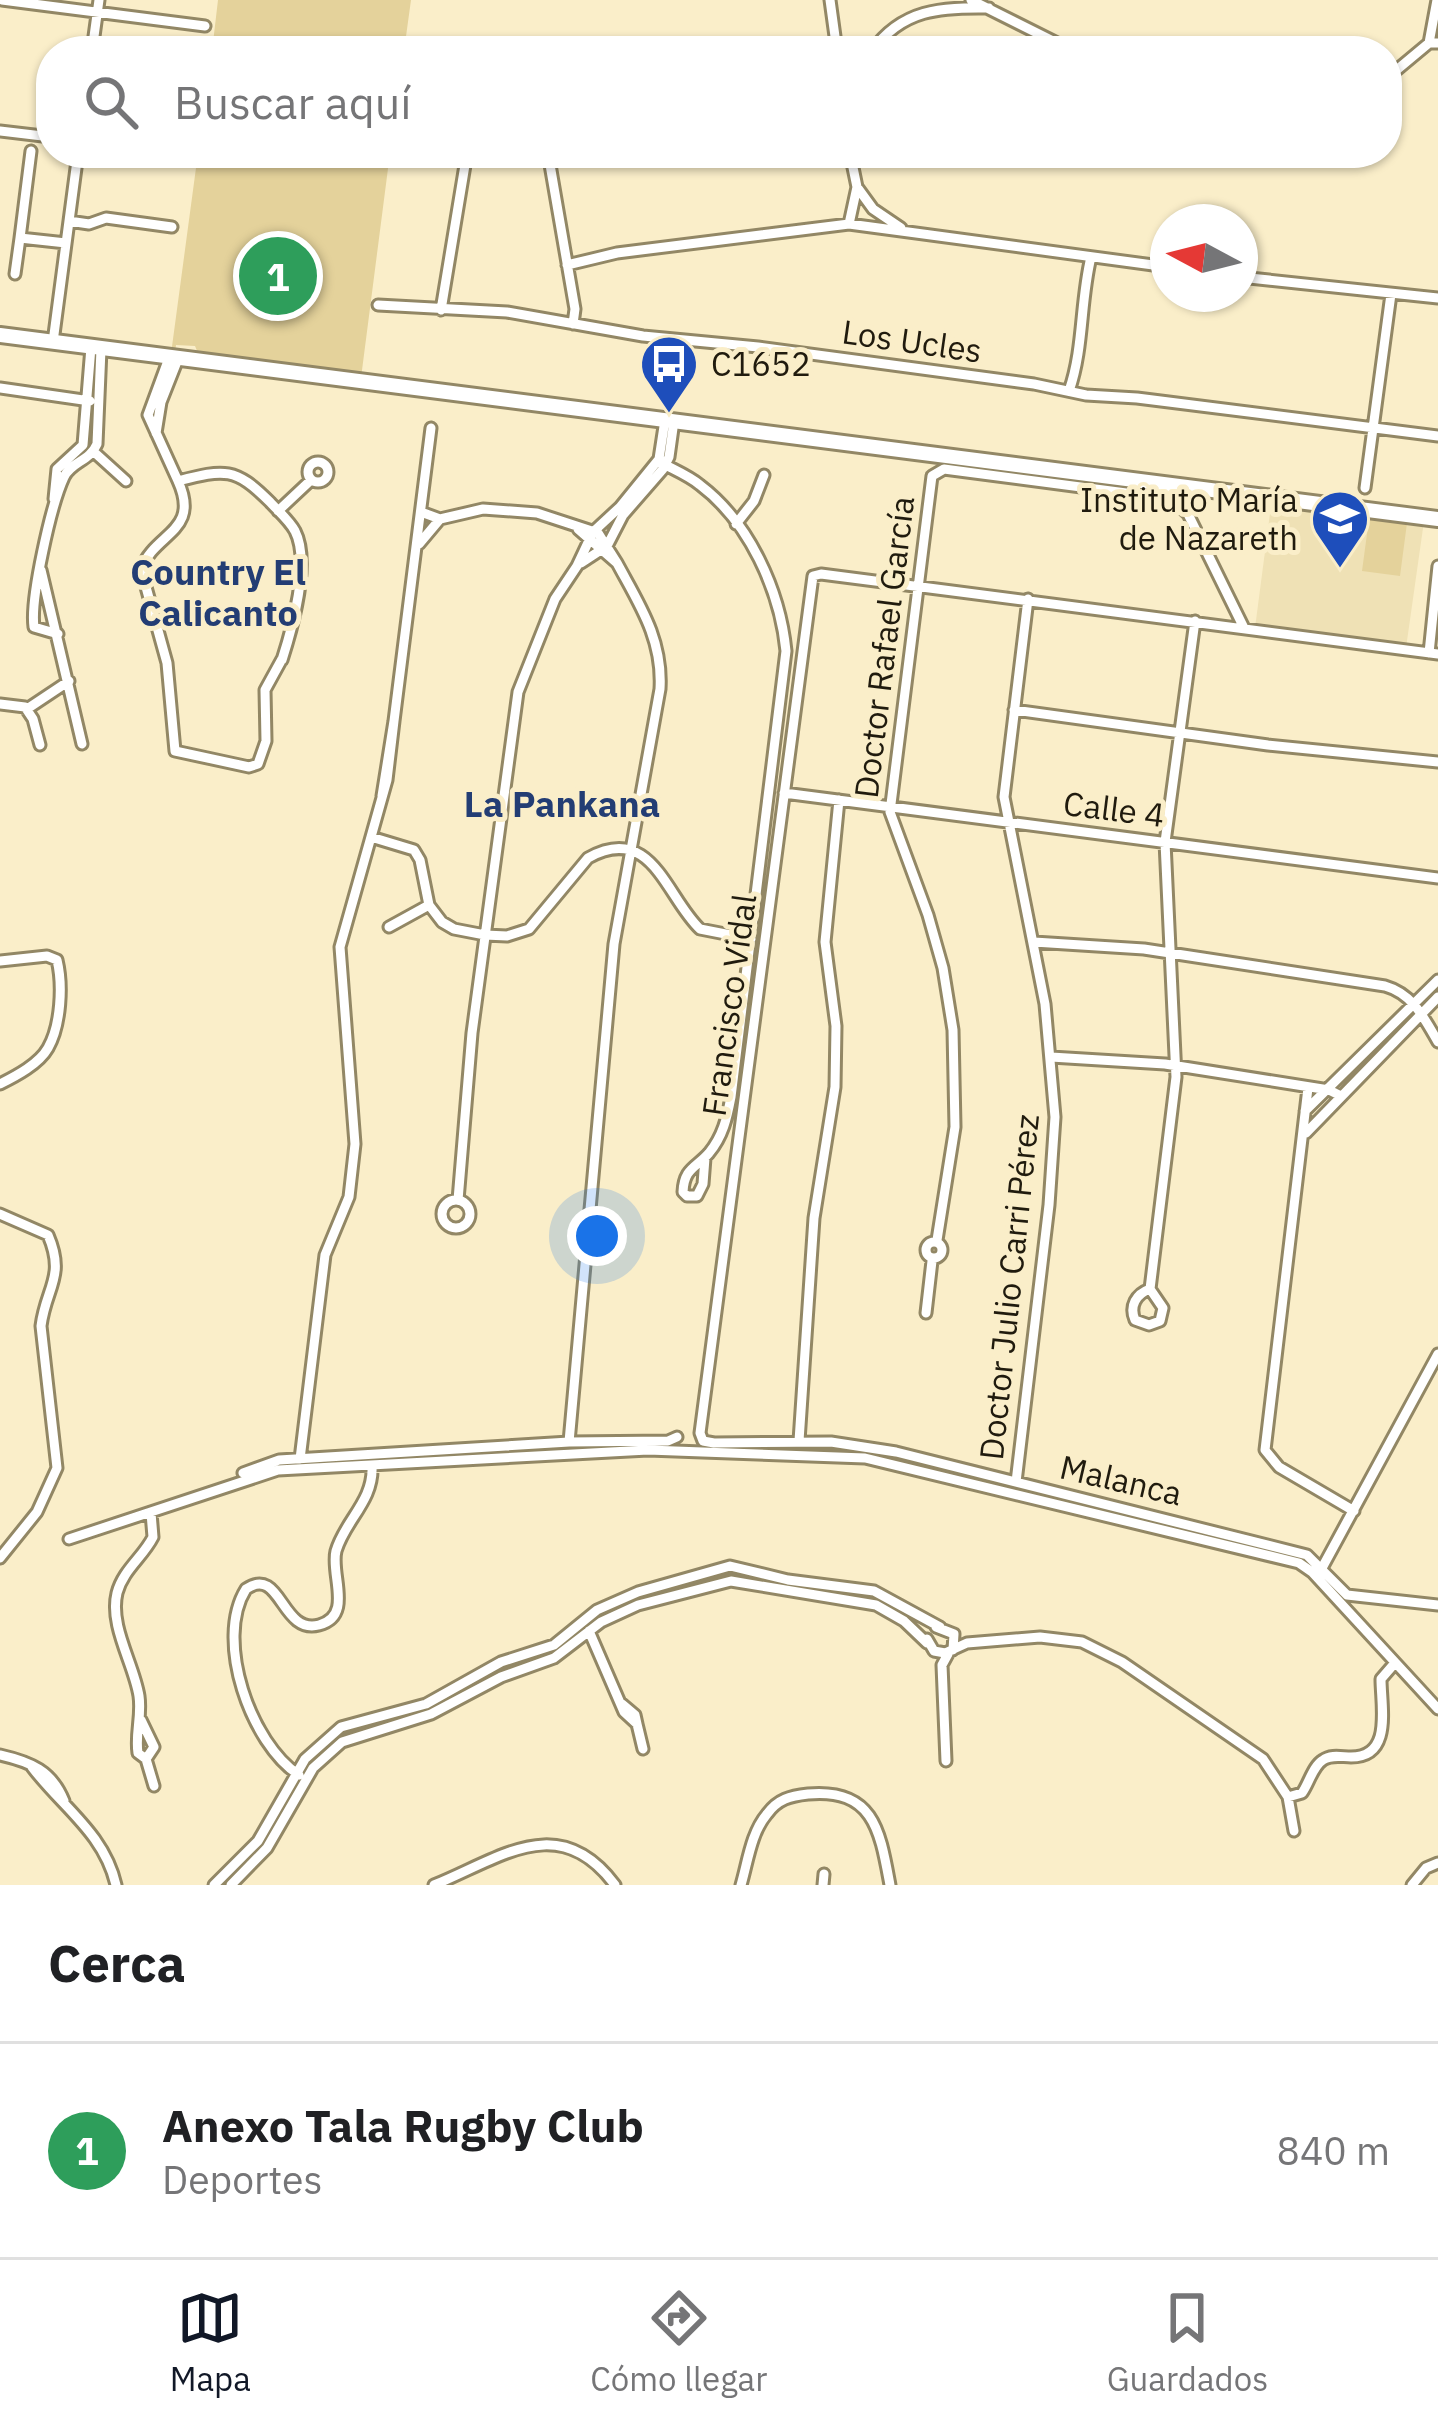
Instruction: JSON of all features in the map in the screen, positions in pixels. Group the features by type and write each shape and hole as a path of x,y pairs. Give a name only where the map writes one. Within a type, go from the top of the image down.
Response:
{"main road":[{"path":"0,335 1438,519"}],"street":[{"path":"2,0 98,6 205,26"},
{"path":"830,0 835,36"},
{"path":"971,0 1044,36"},
{"path":"1402,67 1434,43 1437,0"},
{"path":"94,36 98,6"},
{"path":"883,36 925,10 989,8"},
{"path":"0,130 36,135"},
{"path":"15,274 32,151"},
{"path":"53,342 76,168"},
{"path":"441,310 465,168"},
{"path":"551,168 575,309 573,324"},
{"path":"850,224 857,188 853,168"},
{"path":"857,188 873,209 910,232"},
{"path":"68,221 89,224 106,218 172,227"},
{"path":"567,265 617,254 850,224 1150,264"},
{"path":"20,238 66,243"},
{"path":"1070,391 1079,357 1091,256"},
{"path":"1258,279 1438,298"},
{"path":"1366,488 1391,294"},
{"name":"Los Ucles","path":"378,304 507,312 1070,391 1438,436"},
{"path":"96,348 94,452 126,482"},
{"path":"174,358 148,410 186,503 179,524 146,556 141,569 167,663 172,748 254,766 265,748 266,704 292,628 300,556 294,530 240,476 214,472 178,481"},
{"path":"0,388 92,401"},
{"path":"58,634 33,625 53,510 54,475 81,449 92,401"},
{"path":"578,566 604,548 662,463 670,421"},
{"path":"300,1459 325,1255 350,1197 355,1139 339,955 382,796 431,428"},
{"path":"53,510 68,471 94,452"},
{"path":"662,463 702,487 736,524 769,581 786,651 727,1117 705,1158"},
{"path":"458,1200 485,935 516,699 555,598 578,566 591,535 662,463"},
{"name":"Doctor Rafael García","path":"926,1312 932,1261 941,1253 937,1240 955,1127 953,1030 935,939 890,805 934,472 944,469 1172,499 1188,514 1244,628"},
{"path":"736,524 754,501 764,475"},
{"path":"278,511 311,480"},
{"path":"421,512 440,519 483,509 510,509 544,515 591,535 617,563 644,608 661,678 614,944 569,1442"},
{"path":"416,548 440,519"},
{"path":"918,585 1433,653 1438,566"},
{"path":"41,570 82,744"},
{"name":"Francisco Vidal","path":"703,1441 700,1433 813,577 918,585"},
{"name":"Doctor Julio Carri Pérez","path":"1016,1482 1054,1117 1051,1057 1034,942 1007,824 1005,776 1028,599"},
{"path":"1150,1289 1176,1065 1165,842 1195,621"},
{"path":"27,710 69,681"},
{"path":"0,704 20,704 27,710 40,746"},
{"path":"1014,710 1268,745 1438,762"},
{"name":"Calle 4","path":"784,793 1438,878"},
{"path":"800,1441 814,1218 835,1087 836,1026 825,942 839,800"},
{"path":"371,837 414,850 429,904 451,928 485,935 526,931 588,858 602,851 631,850 661,870 700,929 751,939"},
{"path":"389,927 429,904"},
{"path":"1034,942 1170,954 1384,986 1400,991 1418,1009 1438,1042"},
{"path":"0,962 47,956 56,960 62,979 50,1045 0,1084"},
{"path":"1303,1138 1334,1092 1418,1009 1438,980"},
{"path":"1418,1009 1438,997"},
{"path":"1051,1057 1176,1065 1334,1092"},
{"path":"1307,1088 1265,1450 1280,1467 1354,1511"},
{"path":"1305,1111 1334,1092"},
{"path":"0,1214 48,1235 56,1254 54,1289 41,1326 57,1468 37,1512 0,1558"},
{"path":"1322,1568 1438,1354"},
{"path":"243,1473 274,1461 677,1437"},
{"name":"Malanca","path":"703,1441 870,1446 1307,1555 1347,1594 1438,1605"},
{"path":"70,1539 278,1470 628,1450 865,1458 1299,1564 1312,1572 1438,1709"},
{"path":"301,1777 267,1740 245,1696 233,1648 237,1607 246,1589 262,1583 302,1624 317,1626 332,1616 340,1600 335,1555 366,1500 372,1466"},
{"path":"152,1514 154,1537 124,1576 116,1604 139,1694 136,1744 154,1786"},
{"path":"214,1885 258,1840 301,1777 349,1738 399,1726 446,1700 565,1652 616,1600 730,1566 788,1580 857,1587 893,1599 978,1642"},
{"path":"701,1576 706,1587"},
{"path":"586,1627 619,1612 731,1581 876,1605 904,1621 929,1645 951,1651 978,1642 1067,1637 1105,1652 1263,1760 1288,1797 1294,1831"},
{"path":"586,1627 630,1720 637,1724 644,1749"},
{"path":"942,1678 929,1645 929,1630 946,1629"},
{"path":"946,1629 956,1641 942,1666 946,1761"},
{"path":"1288,1797 1302,1793 1326,1758 1366,1756 1376,1748 1381,1735 1381,1679 1394,1664"},
{"path":"0,1754 52,1778 64,1801 105,1852 116,1885"},
{"path":"231,1885 267,1849 301,1777"},
{"path":"741,1885 757,1829 770,1810 787,1797 836,1792 851,1798 875,1824 890,1885"},
{"path":"434,1885 543,1842 576,1851 598,1865 615,1885"},
{"path":"1412,1885 1426,1868 1438,1863"}],"shaded area":[{"path":"218,0 411,0 406,36 214,36"},
{"path":"196,168 388,168 361,378 200,358 195,346 176,345 171,354"},
{"name":"Instituto María de Nazareth","path":"1272,498 1424,521 1406,648 1255,628"},
{"path":"1369,519 1407,523 1400,576 1362,571"}],"place":[{"name":"Anexo Tala Rugby Club","path":"278,276"},
{"name":"C1652","path":"669,415"},
{"name":"Instituto María de Nazareth","path":"1340,570"}],"district":[{"name":"Country El Calicanto","path":"218,592"},
{"name":"La Pankana","path":"562,804"}]}
